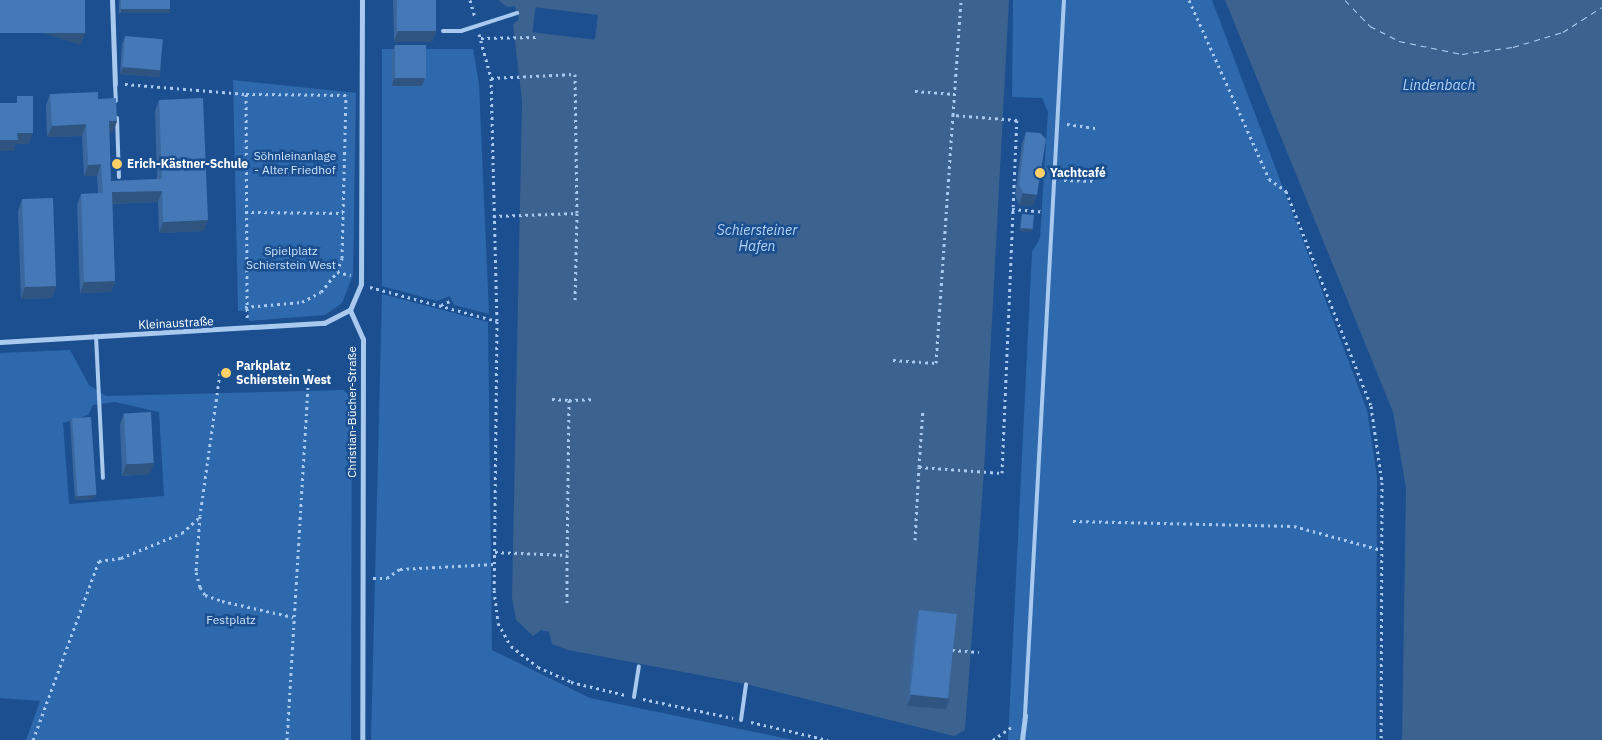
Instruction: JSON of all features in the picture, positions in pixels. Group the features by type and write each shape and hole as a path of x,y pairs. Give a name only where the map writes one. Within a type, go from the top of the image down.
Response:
{"street":[{"path":"112,0 115,84"},
{"path":"350,310 361,284 362,0"},
{"name":"Kleinaustraße","path":"0,342 248,329 324,323 350,310"},
{"name":"Christian-Bücher-Straße","path":"350,310 363,339 362,740"},
{"path":"1022,740 1025,714"}],"lane":[{"path":"1025,714 1056,180 1064,0"},
{"path":"443,31 477,25 517,13"},
{"path":"115,84 118,177"},
{"path":"96,336 103,478"},
{"path":"634,697 639,666"},
{"path":"740,720 746,684"}],"path":[{"path":"470,0 491,78 492,216 497,321 494,564 498,623 510,646 526,660 571,682 828,740"},
{"path":"893,360 936,362 961,0"},
{"path":"1189,0 1269,179 1286,191 1370,406 1379,442 1382,550 1382,740"},
{"path":"481,38 536,37"},
{"path":"491,78 575,74 576,300"},
{"path":"115,84 246,94 361,95"},
{"path":"915,91 955,94"},
{"path":"246,94 245,307 248,329"},
{"path":"245,307 302,302 329,285 342,258 346,95"},
{"path":"919,467 1002,473 1017,120 953,115"},
{"path":"1058,124 1098,128"},
{"path":"1056,180 1096,182"},
{"path":"1012,209 1054,213"},
{"path":"245,212 343,213"},
{"path":"492,216 577,213"},
{"path":"376,288 497,321"},
{"path":"441,306 452,300"},
{"path":"287,740 293,617 311,390 309,370"},
{"path":"220,373 200,516 196,572 206,595 293,617"},
{"path":"552,399 593,400"},
{"path":"567,603 569,400"},
{"path":"915,540 923,409"},
{"path":"33,740 99,560 121,558 182,533 200,516"},
{"path":"1072,520 1294,526 1382,550"},
{"path":"495,552 568,556"},
{"path":"372,578 387,578 400,569 494,564"},
{"path":"951,650 979,652"},
{"path":"993,740 1025,714"}],"green space":[{"path":"1013,0 1212,0 1367,410 1377,477 1376,740 1008,740 1032,252 1040,238 1048,112 1042,98 1012,97"},
{"path":"382,49 473,49 479,84 489,314 454,305 450,296 437,301 382,286"},
{"name":"Söhnleinanlage - Alter Friedhof","path":"233,80 356,93 353,275 342,303 325,315 249,321 248,311 238,311"},
{"path":"382,294 488,322 492,650 590,698 793,740 371,740"},
{"name":"Festplatz","path":"70,350 89,385 106,396 343,390 352,397 351,740 26,740 40,701 0,698 0,353","holes":["115,402 159,412 164,496 69,504 63,423 88,415 93,405"]}],"water":[{"name":"Schiersteiner Hafen","path":"498,0 1009,0 984,471 965,730 954,736 746,684 568,650 552,644 549,632 541,630 533,636 516,620 512,598 522,101 513,24 519,19 515,6 507,7"},
{"name":"Lindenbach","path":"1225,0 1602,0 1602,740 1402,740 1406,488 1393,412"}],"pier":[{"path":"535,7 598,15 595,40 532,32"}],"building":[{"path":"0,0 85,0 85,33 0,33"},
{"path":"121,0 170,0 170,9 121,9"},
{"path":"397,0 436,0 436,31 397,31"},
{"path":"125,36 163,39 160,70 122,67"},
{"path":"395,45 426,45 426,78 395,78"},
{"path":"98,92 98,99 116,98 117,121 109,121 111,181 162,179 159,100 203,98 208,220 163,222 162,191 112,192 115,281 84,282 81,194 103,193 101,164 88,165 86,124 52,126 50,94"},
{"path":"17,96 33,96 33,133 17,133 18,140 0,140 0,103 17,103"},
{"path":"1026,132 1040,133 1046,139 1037,195 1023,193 1019,184"},
{"path":"53,198 56,286 25,287 22,199"},
{"path":"1022,214 1034,215 1033,229 1021,228"},
{"path":"151,412 154,463 127,464 124,413"},
{"path":"91,417 96,495 77,496 72,418"},
{"path":"919,610 957,614 948,699 910,695"}],"ferry route":[{"path":"1345,0 1370,26 1399,41 1462,54 1513,47 1563,32 1602,7"}],"place":[{"name":"Erich-Kästner-Schule","path":"117,164"},
{"name":"Yachtcafé","path":"1040,173"},
{"name":"Parkplatz Schierstein West","path":"226,373"}],"park label":[{"name":"Spielplatz Schierstein West","path":"291,258"}]}
